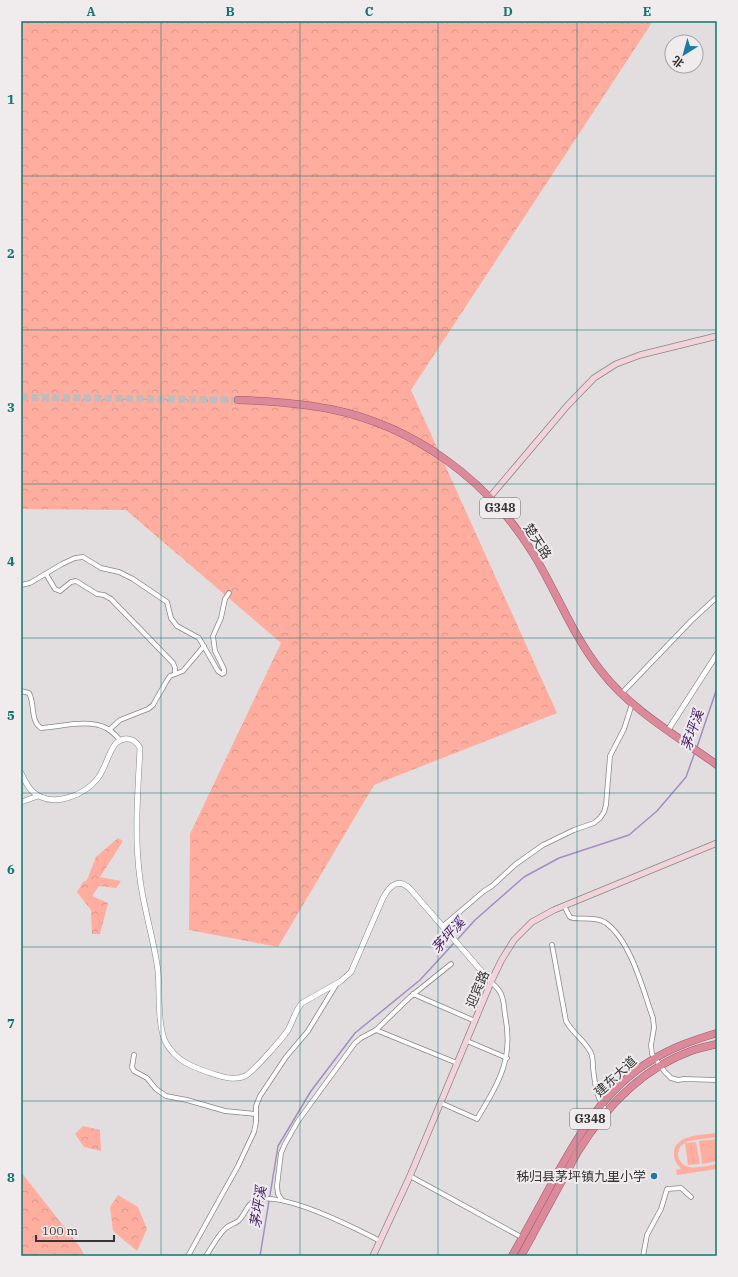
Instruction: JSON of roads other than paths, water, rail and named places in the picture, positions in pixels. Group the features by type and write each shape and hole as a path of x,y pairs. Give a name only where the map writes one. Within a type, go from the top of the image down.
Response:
{"highway":[{"name":"楚天路","path":"238,400 284,402 307,405 331,409 375,422 397,431 437,453 473,480 490,497 520,534 533,554 588,653 601,671 632,704 717,765"},
{"name":"建东大道","path":"521,1256 525,1240 580,1132 601,1105 634,1072 655,1058 687,1043 717,1034"},
{"name":"建东大道","path":"512,1256 525,1240 587,1136 607,1111 639,1080 660,1066 690,1052 717,1044"}],"main road":[{"path":"490,497 567,406 594,378 616,364 640,355 717,336"},
{"name":"迎宾路","path":"373,1256 410,1176 491,982 507,950 522,931 543,916 564,906 717,843"}],"street":[{"path":"21,585 30,583 75,558 83,557 101,568 120,572 167,602 169,614 174,622 199,638 220,674 223,674 224,669 215,651 213,636 221,618 225,599 229,593"},
{"path":"46,574 55,589 60,591 71,582 76,581 97,594 104,595 111,599 173,663 175,668 174,674"},
{"path":"622,694 691,621 717,597"},
{"path":"109,730 120,720 148,710 154,705 166,682 174,674 183,671 204,646"},
{"path":"668,730 717,654"},
{"path":"21,691 29,693 32,698 35,722 37,726 41,728 65,724 89,725 102,727 109,730 120,740"},
{"path":"443,926 484,890 492,886 516,864 543,845 574,830 594,823 600,818 606,805 610,756 624,729 632,704"},
{"path":"21,773 28,786 38,796 50,799 62,799 84,791 100,775 114,746 120,740 127,738 131,739 135,741 140,748 137,841 140,878 157,969 163,1034 168,1046 176,1056 192,1067 221,1077 238,1078 245,1076 252,1071 285,1034 302,1003 336,985 347,977 351,972 383,898 388,891 397,884 402,883 406,885 501,993 507,1025 507,1058 502,1075 477,1119 441,1103"},
{"path":"21,802 38,796"},
{"path":"564,906 570,917 574,919 589,918 605,922 614,930 630,954 653,1018 654,1028 651,1045 652,1054 660,1066 671,1078 678,1080 684,1078 717,1080"},
{"path":"552,945 566,1021 569,1027 590,1051 596,1088 601,1105 607,1111"},
{"path":"282,1200 278,1194 277,1186 281,1153 302,1115 355,1043 376,1030 413,994 451,964"},
{"path":"188,1256 241,1159 256,1127 256,1106 263,1091 286,1057 308,1031 336,985"},
{"path":"413,994 475,1020"},
{"path":"376,1030 457,1063"},
{"path":"467,1041 507,1058"},
{"path":"134,1055 132,1067 134,1071 147,1078 156,1089 166,1096 187,1100 225,1111 256,1114"},
{"path":"410,1176 525,1240"},
{"path":"643,1256 647,1235 661,1209 667,1189 681,1188 691,1197"},
{"path":"206,1256 225,1229 237,1222 251,1203 257,1200 282,1200 334,1219 380,1241"}],"waterway":[{"name":"茅坪溪","path":"697,747 717,688"},
{"name":"茅坪溪","path":"457,940 475,920 524,877 559,858 629,835 657,811 686,777 695,752"},
{"name":"茅坪溪","path":"260,1256 278,1146 311,1091 355,1033 420,980 454,943"}],"tunnel":[{"path":"21,397 238,400"}],"place":[{"name":"秭归县茅坪镇九里小学","path":"654,1176"}]}
